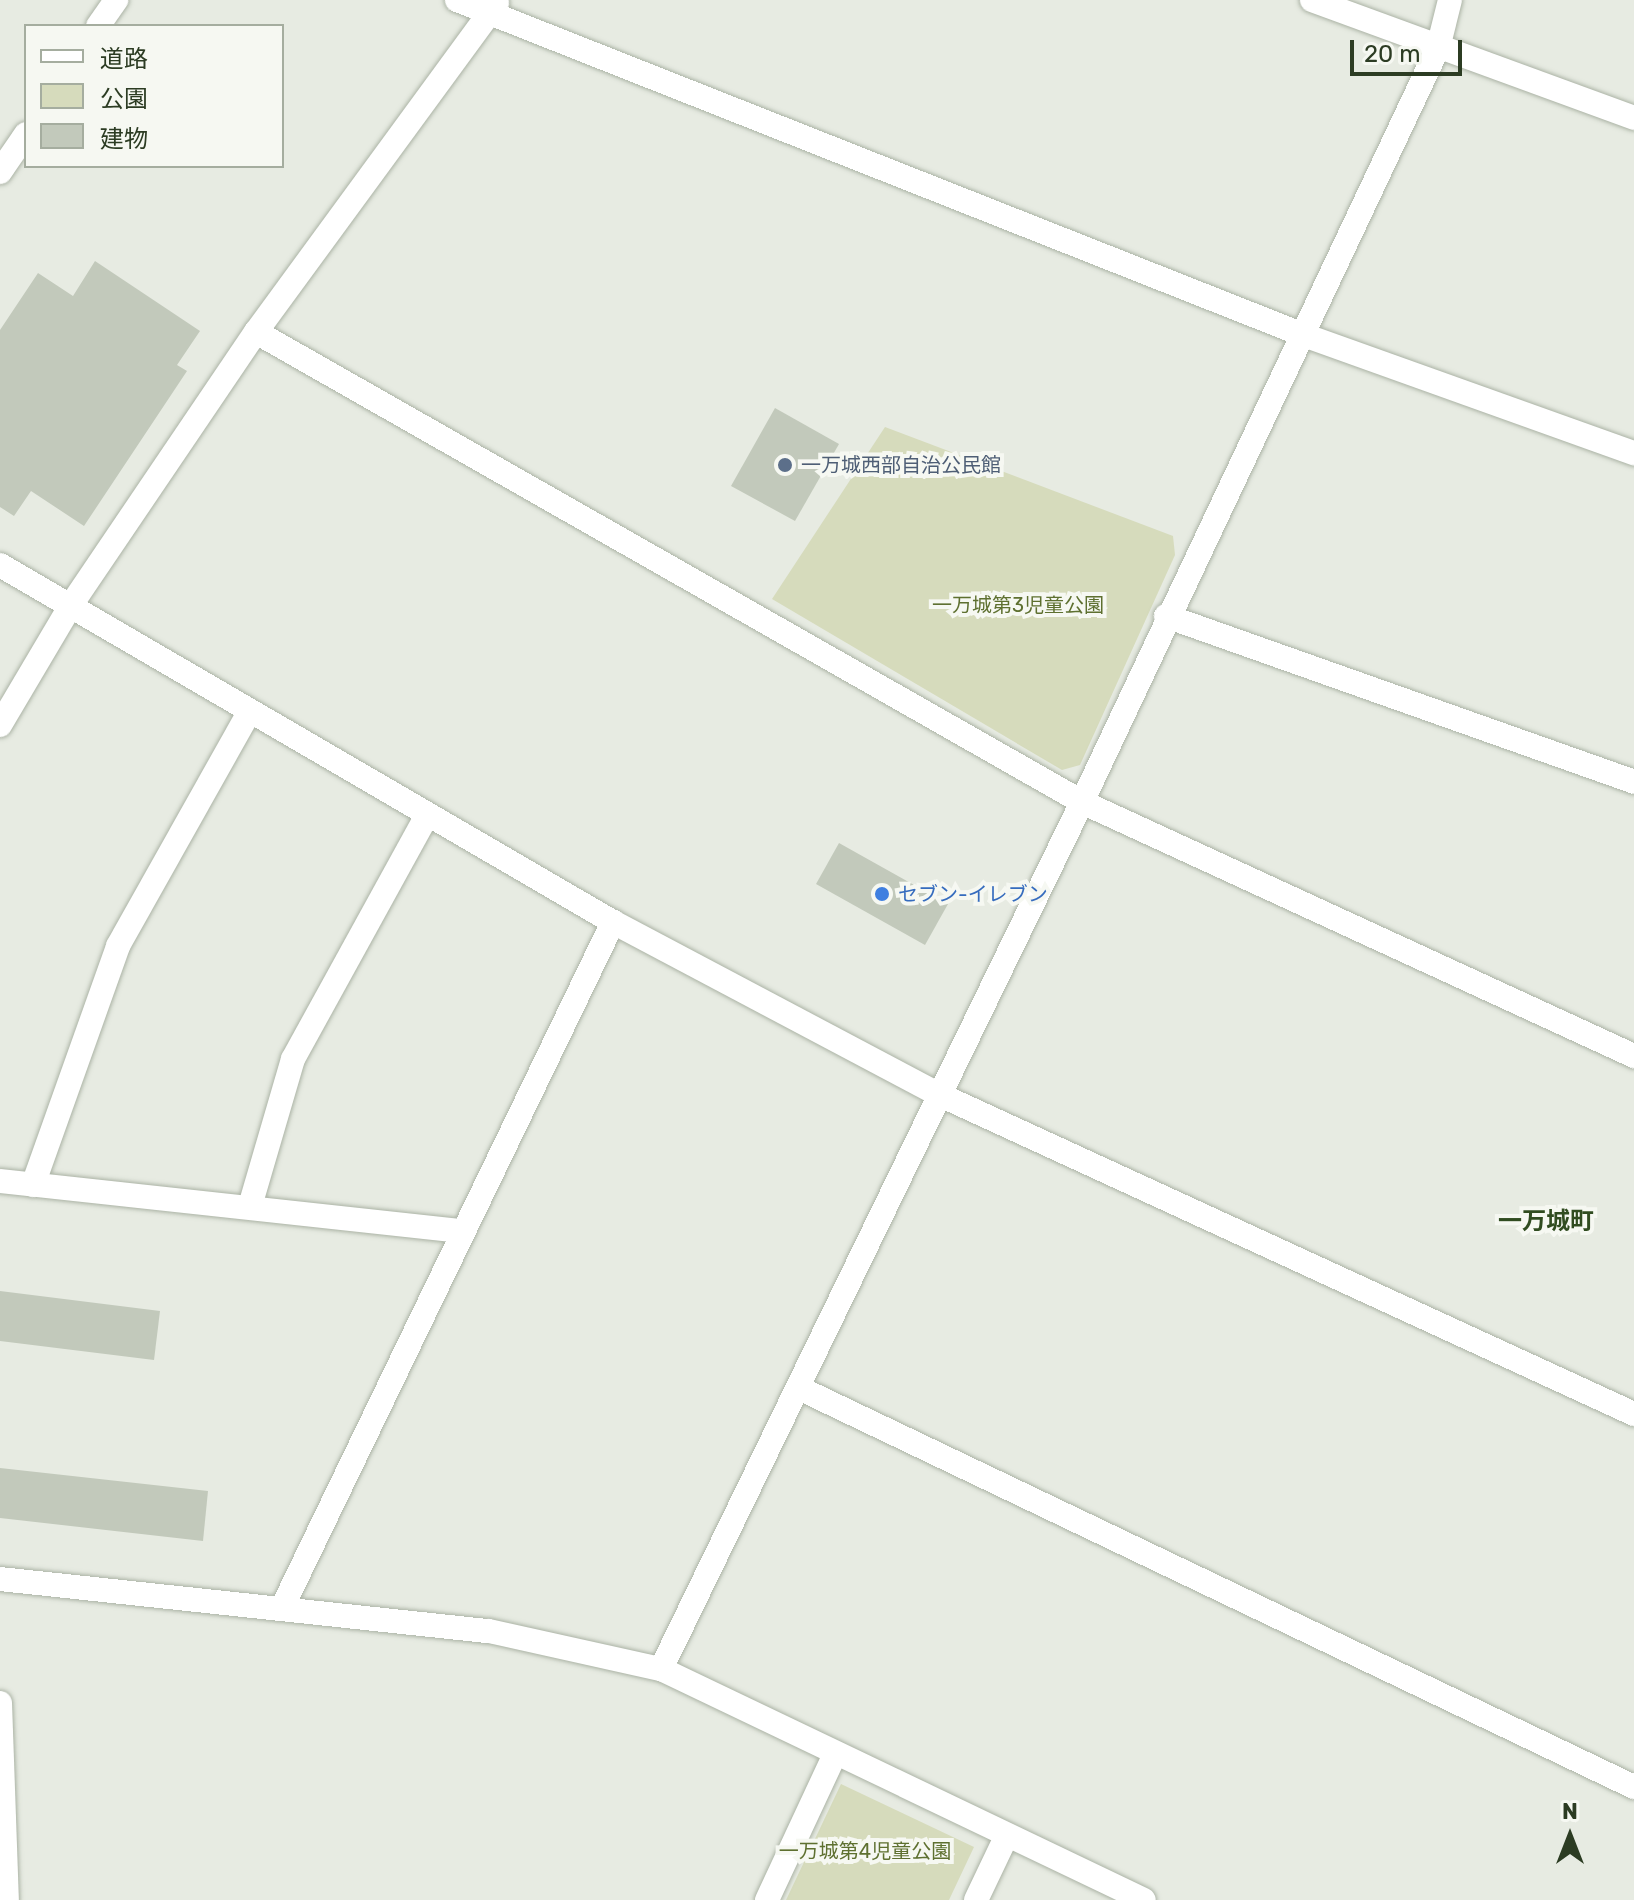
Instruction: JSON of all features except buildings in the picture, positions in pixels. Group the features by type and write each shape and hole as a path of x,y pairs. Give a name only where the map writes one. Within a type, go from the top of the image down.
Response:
{"street":[{"path":"99,24 116,0"},
{"path":"457,0 494,7 1301,334 1634,453"},
{"path":"1312,0 1634,118"},
{"path":"661,1669 801,1389 938,1094 1082,802 1166,616 1438,48 1450,0"},
{"path":"0,725 71,605 256,332 494,7"},
{"path":"0,172 24,137"},
{"path":"256,332 1082,802 1634,1056"},
{"path":"0,565 249,713 613,922 938,1094 1634,1414"},
{"path":"1166,616 1634,782"},
{"path":"33,1185 118,946 249,713"},
{"path":"250,1206 293,1059 427,815"},
{"path":"282,1608 461,1231 613,922"},
{"path":"0,1181 461,1231"},
{"path":"801,1389 1634,1787"},
{"path":"0,1579 489,1631 661,1669 834,1756 1144,1900"},
{"path":"0,1703 7,1900"},
{"path":"767,1900 834,1756"},
{"path":"976,1900 1007,1835"}],"green space":[{"name":"一万城第3児童公園","path":"885,427 1173,536 1175,555 1080,765 1062,770 772,599"},
{"name":"一万城第4児童公園","path":"841,1784 974,1847 949,1900 786,1900"}],"place":[{"name":"一万城西部自治公民館","path":"785,465"},
{"name":"セブン-イレブン","path":"882,894"}],"district":[{"name":"一万城町","path":"1546,1222"}]}
